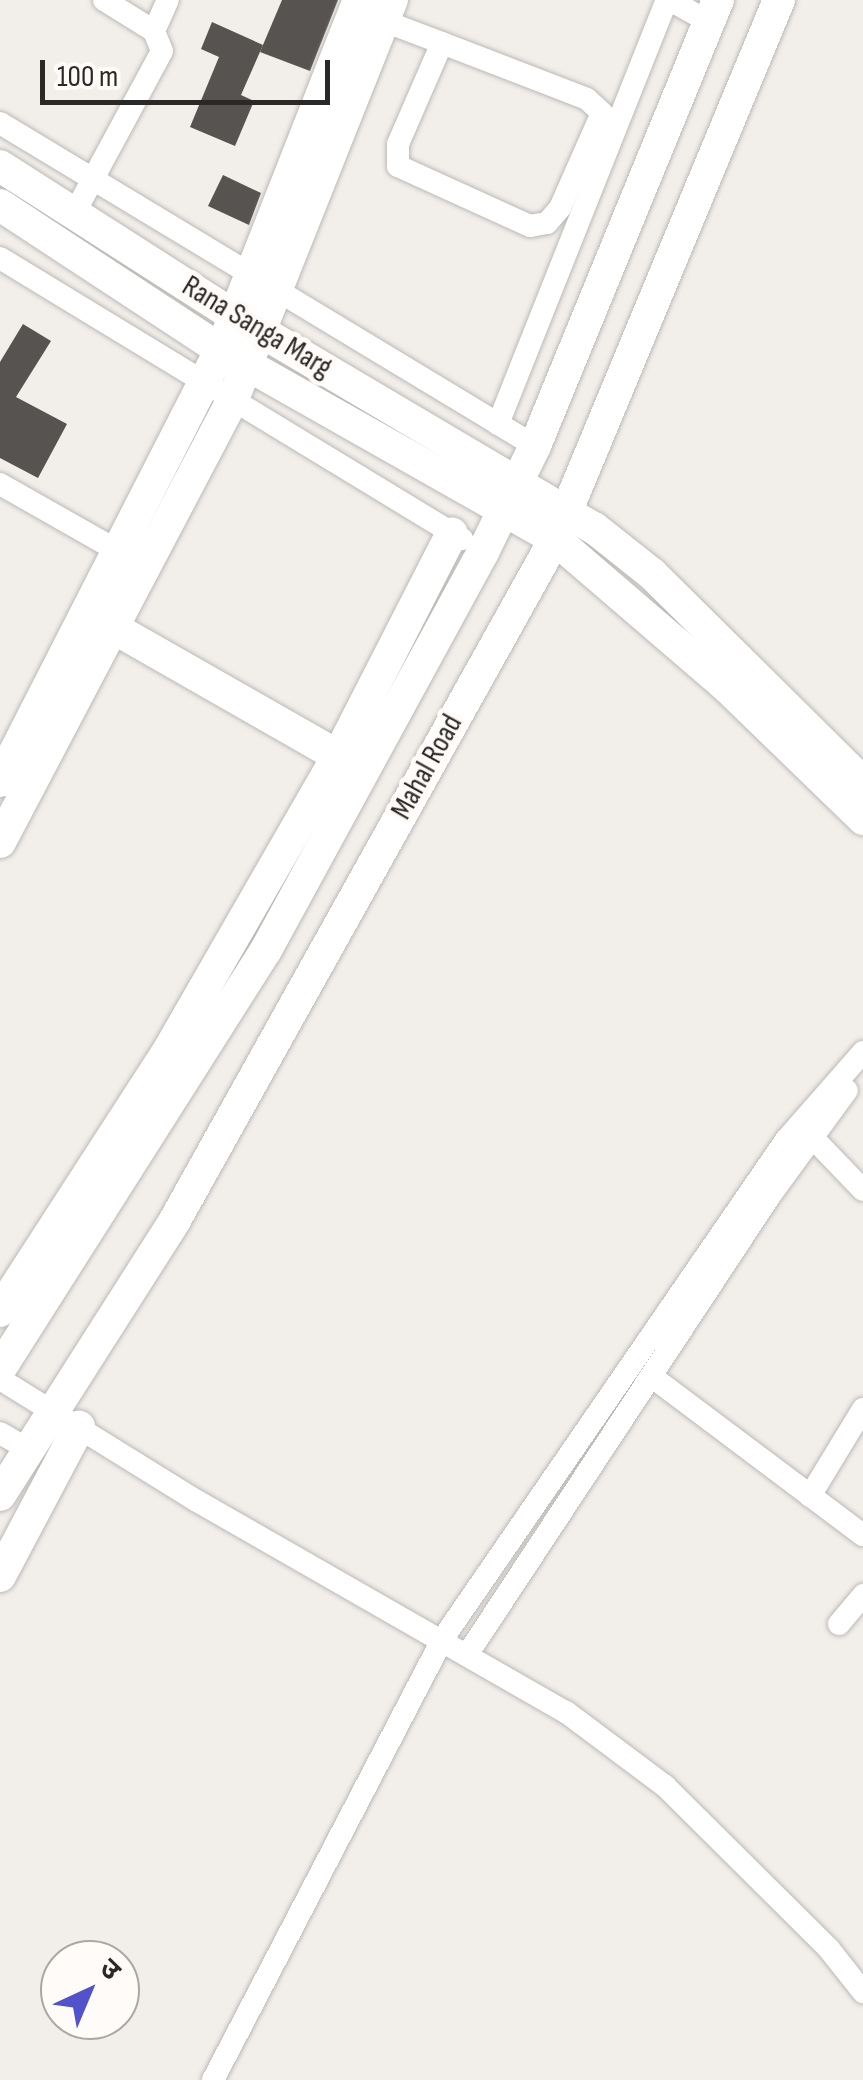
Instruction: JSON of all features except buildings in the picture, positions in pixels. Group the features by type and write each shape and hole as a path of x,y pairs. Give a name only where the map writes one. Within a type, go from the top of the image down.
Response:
{"main road":[{"name":"Mahal Road","path":"0,1496 13,1440 51,1409 175,1220 562,525 779,0"},
{"path":"0,842 112,627 219,393 379,7"},
{"name":"Mahal Road","path":"0,1370 183,1088 286,912 483,552 535,446 713,11"},
{"name":"Rana Sanga Marg","path":"0,166 512,496"},
{"name":"Rana Sanga Marg","path":"0,205 234,357 512,496"},
{"path":"0,782 118,551 219,393"},
{"path":"512,496 652,574 863,783"},
{"path":"562,525 863,819"},
{"path":"0,1311 167,1053 338,756 452,533"},
{"path":"112,627 338,756"},
{"path":"258,896 286,912"},
{"path":"0,1576 79,1427"}],"street":[{"path":"74,214 162,52 154,31 104,0"},
{"path":"154,31 168,0"},
{"path":"442,43 398,144 398,166 409,176 530,226 547,223 560,208 611,118 669,0 713,11"},
{"path":"379,7 442,43 587,99 611,118"},
{"path":"498,424 611,118"},
{"path":"0,124 535,446"},
{"path":"0,258 483,552"},
{"path":"0,484 118,551"},
{"path":"213,2080 444,1637 786,1140 863,1052"},
{"path":"470,1652 650,1376 813,1138 863,1072"},
{"path":"813,1138 863,1190"},
{"path":"650,1376 863,1535"},
{"path":"0,1378 566,1712 665,1786 829,1949 863,1992"},
{"path":"810,1496 863,1410"},
{"path":"839,1624 863,1595"}]}
